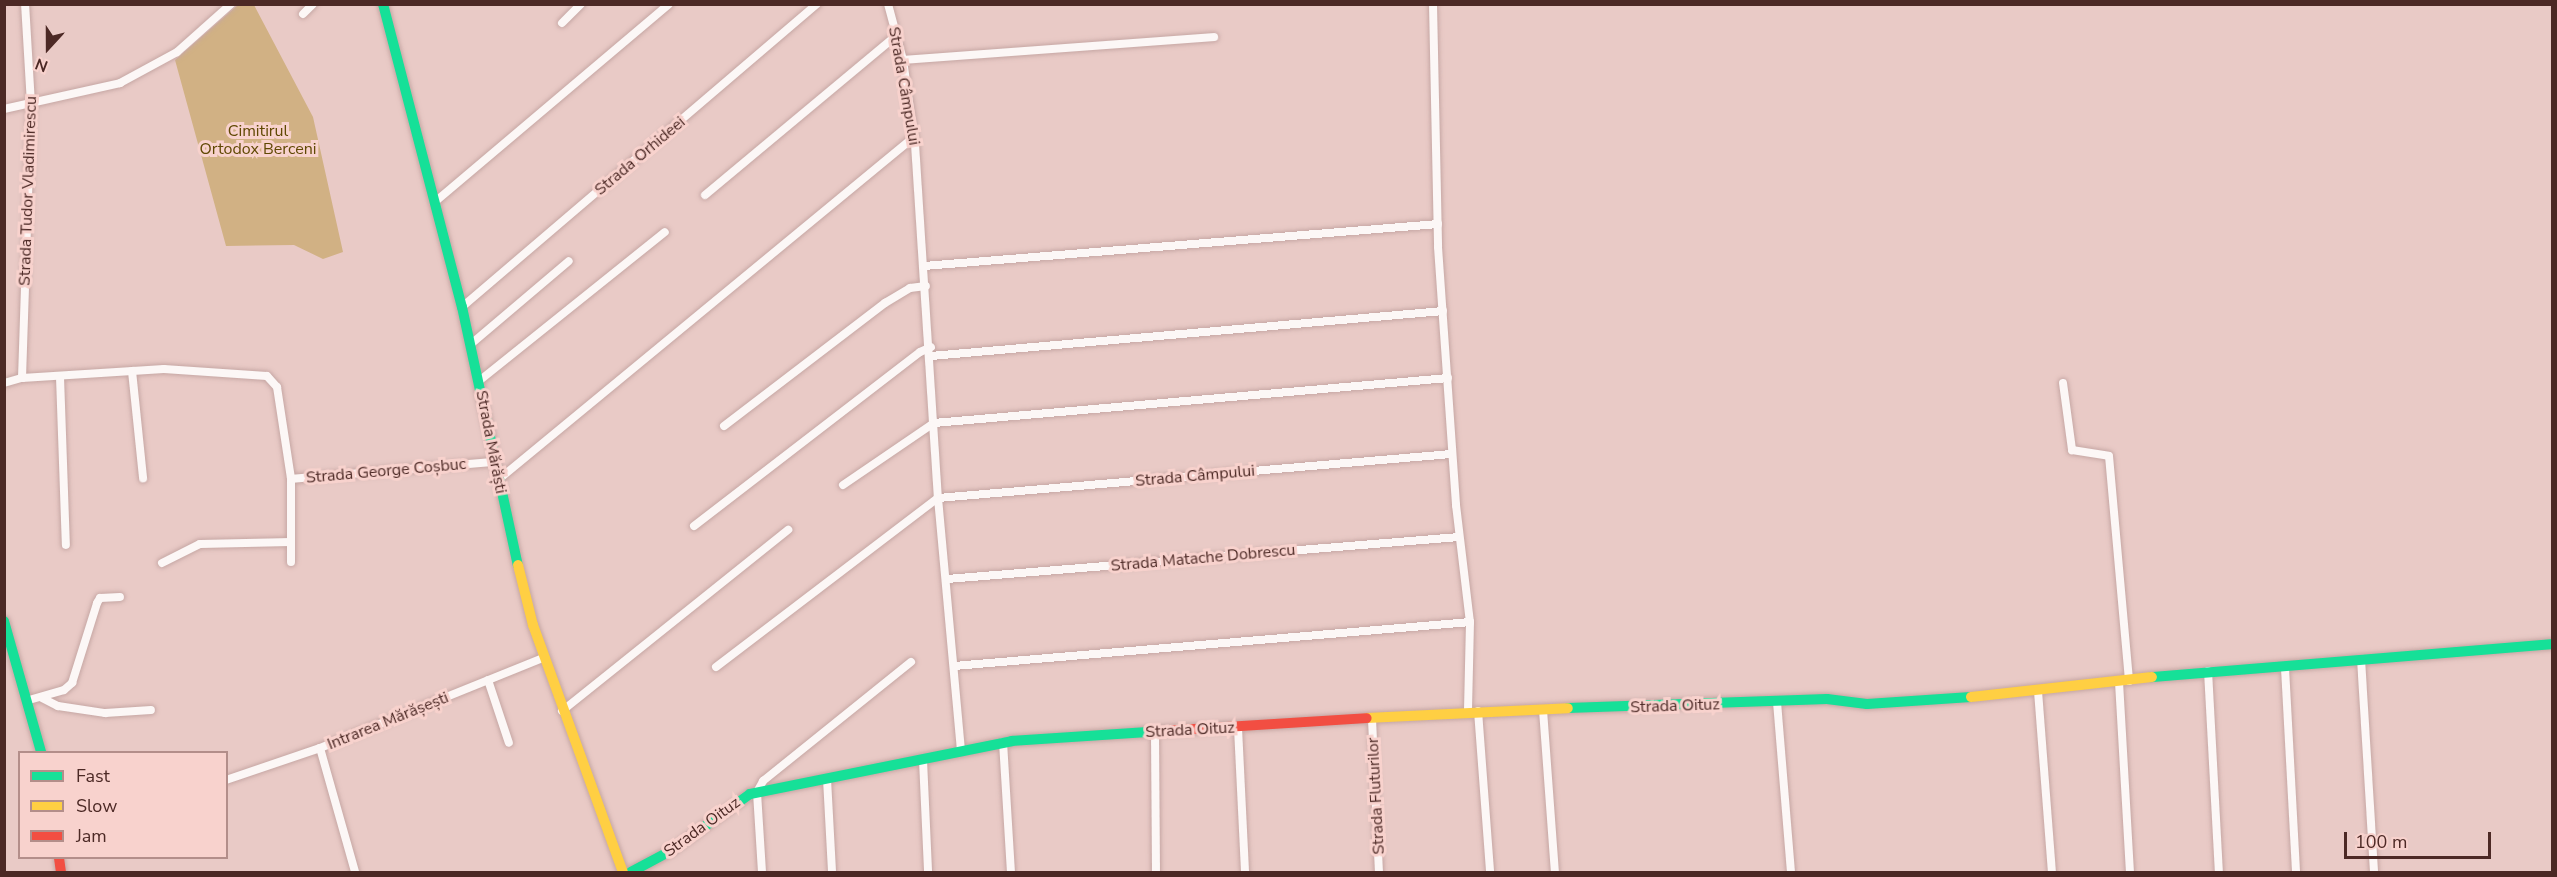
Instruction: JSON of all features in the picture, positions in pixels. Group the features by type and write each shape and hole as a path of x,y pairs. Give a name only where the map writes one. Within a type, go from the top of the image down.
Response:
{"street":[{"name":"Strada Tudor Vladimirescu","path":"22,378 31,104 25,4"},
{"path":"4,109 97,90 146,71 194,39 231,4"},
{"path":"303,14 313,4"},
{"name":"Strada Mărăști","path":"383,4 462,307 498,480 543,658 622,873"},
{"path":"562,22 581,4"},
{"path":"436,201 669,4"},
{"name":"Strada Orhideei","path":"462,307 817,4"},
{"name":"Strada Câmpului","path":"888,4 903,60 914,137 931,351 938,498 961,750"},
{"path":"1433,4 1438,224 1451,454 1470,622 1473,712 1490,873"},
{"path":"705,195 897,35"},
{"path":"903,60 1214,37"},
{"path":"498,480 914,137"},
{"path":"924,266 1438,224"},
{"path":"479,381 665,232"},
{"path":"471,344 568,261"},
{"path":"724,426 885,303 910,288 926,286"},
{"path":"694,526 920,352 1443,311"},
{"path":"132,371 142,478"},
{"name":"Strada George Coșbuc","path":"4,383 22,378 132,371 267,376 277,387 291,479 494,462"},
{"path":"60,376 66,545"},
{"path":"843,485 933,423 1448,378"},
{"path":"2063,383 2072,450 2109,456 2124,681 2130,873"},
{"name":"Strada Câmpului","path":"938,498 1451,454"},
{"path":"291,479 291,562"},
{"path":"717,667 938,498"},
{"path":"562,711 789,530"},
{"name":"Strada Matache Dobrescu","path":"947,579 1459,537"},
{"path":"162,563 200,544 291,542"},
{"path":"29,700 42,698 72,683 100,598 120,597"},
{"path":"4,621 7,637 29,700 41,751"},
{"path":"954,666 1470,622"},
{"name":"Strada Oituz","path":"631,873 672,850 740,799 757,792 1003,742 1473,712 1827,699 1867,704 1921,702 2208,671 2285,668 2553,644"},
{"name":"Intrarea Mărășești","path":"355,873 320,748 543,658"},
{"path":"2361,660 2374,873"},
{"path":"762,873 757,792 772,771 911,662"},
{"path":"2285,668 2296,873"},
{"path":"2208,671 2219,873"},
{"path":"488,680 509,743"},
{"path":"2038,691 2052,873"},
{"path":"42,698 58,706 96,712 151,710"},
{"path":"1777,702 1791,873"},
{"path":"1544,710 1555,873"},
{"name":"Strada Fluturilor","path":"1372,719 1379,873"},
{"path":"1238,728 1245,873"},
{"path":"1155,732 1156,873"},
{"path":"1003,742 1011,873"},
{"path":"228,779 320,748"},
{"path":"922,760 928,873"},
{"path":"827,778 832,873"}],"green space":[{"name":"Cimitirul Ortodox Berceni","path":"239,4 254,5 313,117 343,252 323,259 294,245 226,246 175,60"}],"traffic: fast":[{"path":"383,4 462,307 518,565"},
{"path":"4,621 41,751"},
{"path":"2152,677 2552,644"},
{"path":"1568,708 1827,699 1867,704 1971,697"},
{"path":"631,872 672,850 750,794 1012,741 1162,731"}],"traffic: slow":[{"path":"518,565 533,625 623,872"},
{"path":"1971,697 2152,677"},
{"path":"1367,718 1568,708"}],"traffic: jam":[{"path":"1162,731 1367,718"},
{"path":"59,859 61,872"}]}
